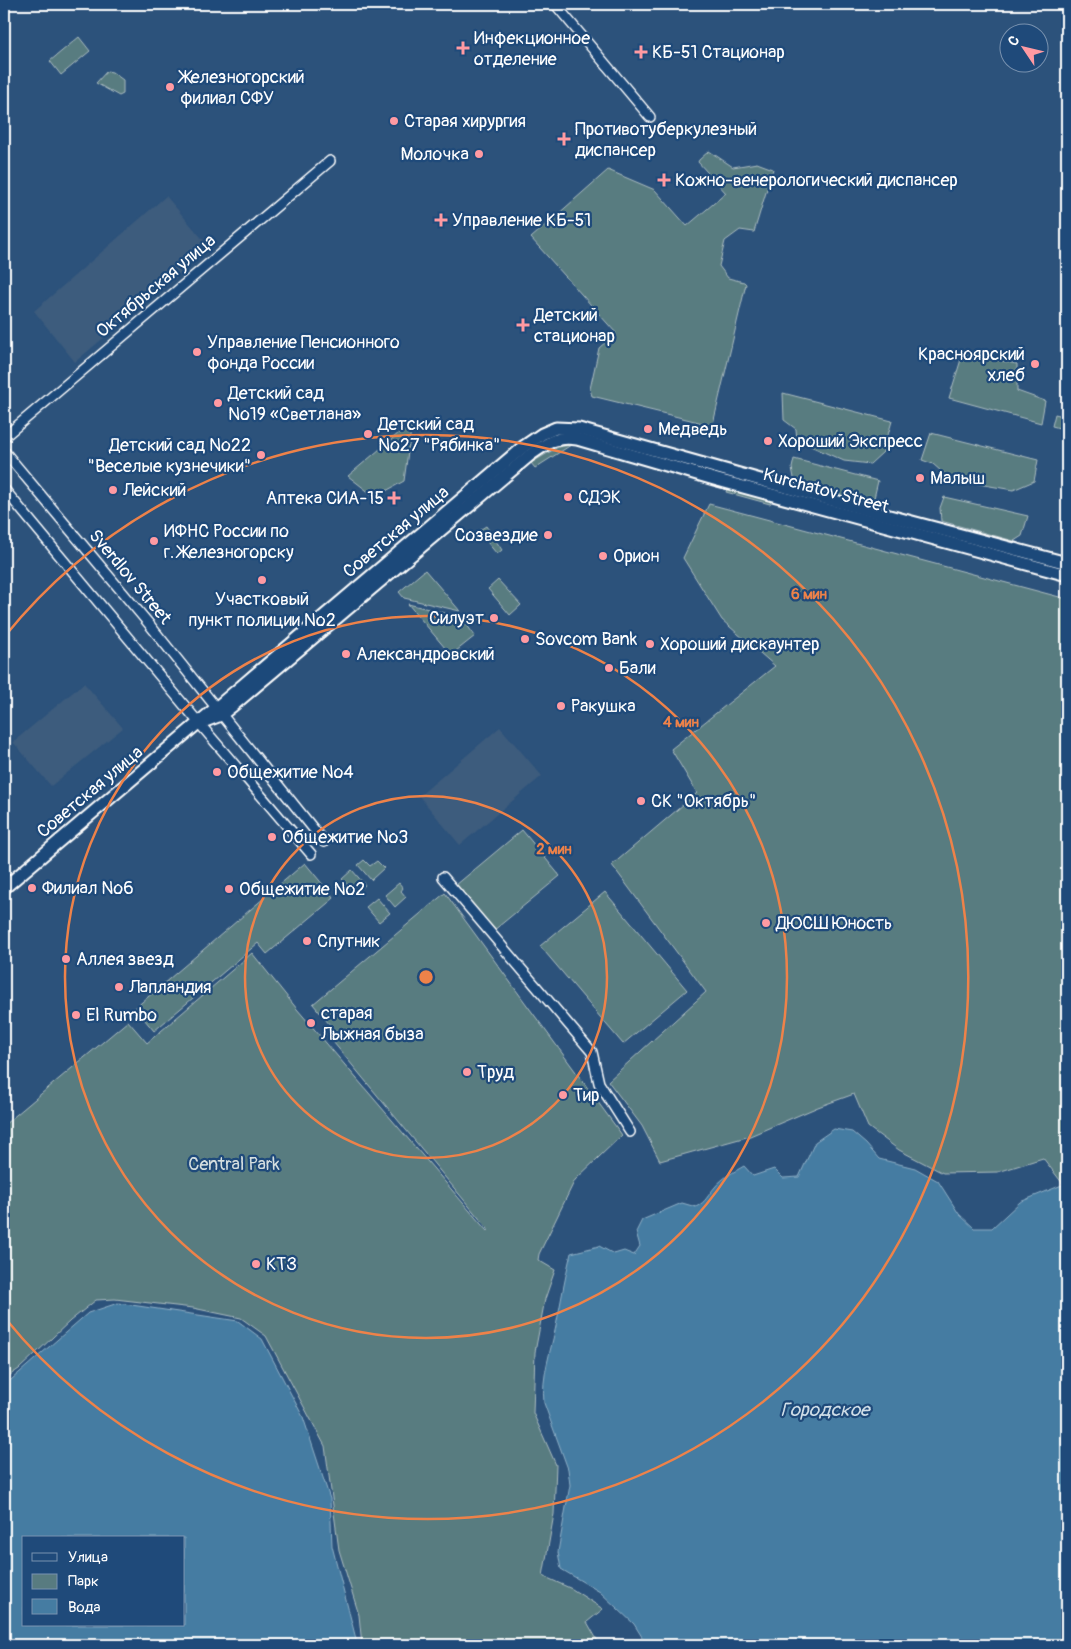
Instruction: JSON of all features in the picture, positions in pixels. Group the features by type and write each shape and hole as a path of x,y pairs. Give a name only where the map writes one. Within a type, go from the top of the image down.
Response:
{"main road":[{"path":"554,440 555,425 578,434"},
{"name":"Советская улица","path":"4,886 198,723 219,712 527,451 542,434 555,425"},
{"name":"Советская улица","path":"527,451 562,437 578,434"},
{"name":"Kurchatov Street","path":"578,434 717,467 878,513 1067,563"},
{"name":"Kurchatov Street","path":"578,434 714,479 1067,575"},
{"path":"714,479 717,467"}],"street":[{"path":"556,4 650,117"},
{"name":"Октябрьская улица","path":"4,437 330,161"},
{"name":"Sverdlov Street","path":"4,451 324,842"},
{"path":"4,490 198,723 311,854"},
{"path":"443,877 592,1052 599,1083 630,1132"}],"shaded area":[{"path":"166,196 206,243 205,253 75,362 34,311"},
{"path":"84,683 123,728 51,786 13,742"},
{"path":"500,727 542,776 460,845 419,796"}],"green space":[{"path":"79,37 90,51 61,75 50,61"},
{"path":"107,71 112,72 123,80 123,94 119,96 96,83"},
{"path":"709,151 733,167 757,163 773,169 754,232 740,230 725,241 719,266 728,278 746,284 713,424 711,425 592,396 590,389 599,348 616,333 531,238 608,170 655,190 687,226 726,193 698,162"},
{"path":"963,353 1017,364 1017,391 1045,401 1041,423 949,398"},
{"path":"783,393 892,421 883,452 870,464 844,461 797,440 796,429 784,420"},
{"path":"1055,414 1067,417 1067,430 1052,426"},
{"path":"412,422 404,481 375,497 348,476"},
{"path":"931,433 1038,460 1034,481 1013,490 950,479 933,464 922,460"},
{"path":"571,445 535,468 531,463 558,447"},
{"path":"794,459 878,481 874,498 866,502 805,485 794,478 792,468"},
{"path":"728,486 772,497 770,504 726,492"},
{"path":"944,497 1028,516 1022,536 1014,541 941,521 940,508"},
{"path":"709,504 1067,599 1067,1183 1063,1184 1043,1158 998,1172 943,1173 899,1150 868,1127 854,1094 750,1136 660,1161 642,1126 608,1081 706,992 612,865 697,793 671,749 775,666 722,620 683,558"},
{"path":"486,526 502,550 497,554 478,531"},
{"path":"425,570 460,611 404,598 399,592"},
{"path":"498,580 521,605 510,615 488,589"},
{"path":"330,602 332,605 226,694 247,672"},
{"path":"408,604 461,617 475,636 451,655"},
{"path":"522,830 560,876 493,931 456,885"},
{"path":"364,860 370,866 377,861 384,868 371,880 358,865"},
{"path":"305,863 334,898 267,954 258,943 154,1031 135,1008"},
{"path":"352,870 365,885 355,894 342,879"},
{"path":"399,883 403,888 401,891 406,897 395,907 385,895"},
{"path":"605,892 687,990 623,1044 540,946"},
{"name":"Central Park","path":"445,893 622,1135 575,1180 539,1254 538,1260 555,1270 545,1299 535,1352 533,1413 556,1465 554,1514 543,1576 572,1589 603,1609 587,1622 600,1645 362,1645 359,1615 339,1550 325,1446 266,1336 241,1318 193,1308 115,1299 96,1300 70,1321 19,1369 4,1379 4,1125 128,1021 147,1043 252,953 297,1009 487,1231 488,1229 324,1031 330,1025 313,1004"},
{"path":"377,898 390,913 379,922 366,907"}],"water":[{"name":"Городское","path":"834,1129 852,1132 879,1159 915,1168 938,1181 959,1214 974,1228 992,1228 1020,1202 1067,1183 1067,1645 647,1645 634,1624 600,1592 561,1569 558,1552 570,1485 568,1469 544,1403 543,1393 547,1364 571,1253 599,1246 614,1254 624,1251 634,1255 640,1246 636,1232 642,1220 682,1203 696,1207 700,1205 721,1180 744,1166 753,1176 774,1169 783,1178 799,1177 815,1142"},
{"path":"118,1303 238,1321 262,1339 303,1417 330,1499 332,1546 356,1639 355,1645 4,1645 4,1386 88,1313"}],"place":[{"name":"Инфекционное отделение","path":"463,48"},
{"name":"КБ-51 Стационар","path":"641,52"},
{"name":"Железногорский филиал СФУ","path":"170,87"},
{"name":"Старая хирургия","path":"394,121"},
{"name":"Противотуберкулезный диспансер","path":"564,139"},
{"name":"Молочка","path":"479,154"},
{"name":"Кожно-венерологический диспансер","path":"664,180"},
{"name":"Управление КБ-51","path":"441,220"},
{"name":"Детский стационар","path":"523,325"},
{"name":"Управление Пенсионного фонда России","path":"197,352"},
{"name":"Красноярский хлеб","path":"1035,364"},
{"name":"Детский сад №19 «Светлана»","path":"218,403"},
{"name":"Медведь","path":"648,429"},
{"name":"Детский сад №27 \"Рябинка\"","path":"368,434"},
{"name":"Хороший Экспресс","path":"768,441"},
{"name":"Детский сад №22 \"Веселые кузнечики\"","path":"261,455"},
{"name":"Малыш","path":"920,478"},
{"name":"Лейский","path":"113,490"},
{"name":"СДЭК","path":"568,497"},
{"name":"Аптека СИА-15","path":"394,498"},
{"name":"Созвездие","path":"548,535"},
{"name":"ИФНС России по г. Железногорску","path":"154,541"},
{"name":"Орион","path":"603,556"},
{"name":"Участковый пункт полиции №2","path":"262,580"},
{"name":"Силуэт","path":"494,618"},
{"name":"Sovcom Bank","path":"525,639"},
{"name":"Хороший дискаунтер","path":"650,644"},
{"name":"Александровский","path":"346,654"},
{"name":"Бали","path":"609,668"},
{"name":"Ракушка","path":"561,706"},
{"name":"Общежитие №4","path":"217,772"},
{"name":"СК \"Октябрь\"","path":"641,801"},
{"name":"Общежитие №3","path":"272,837"},
{"name":"Филиал №6","path":"32,888"},
{"name":"Общежитие №2","path":"229,889"},
{"name":"ДЮСШ Юность","path":"766,923"},
{"name":"Спутник","path":"307,941"},
{"name":"Аллея звезд","path":"66,959"},
{"name":"Лапландия","path":"119,987"},
{"name":"El Rumbo","path":"76,1015"},
{"name":"старая Лыжная быза","path":"311,1023"},
{"name":"Труд","path":"467,1072"},
{"name":"Тир","path":"563,1095"},
{"name":"КТЗ","path":"256,1264"}]}
